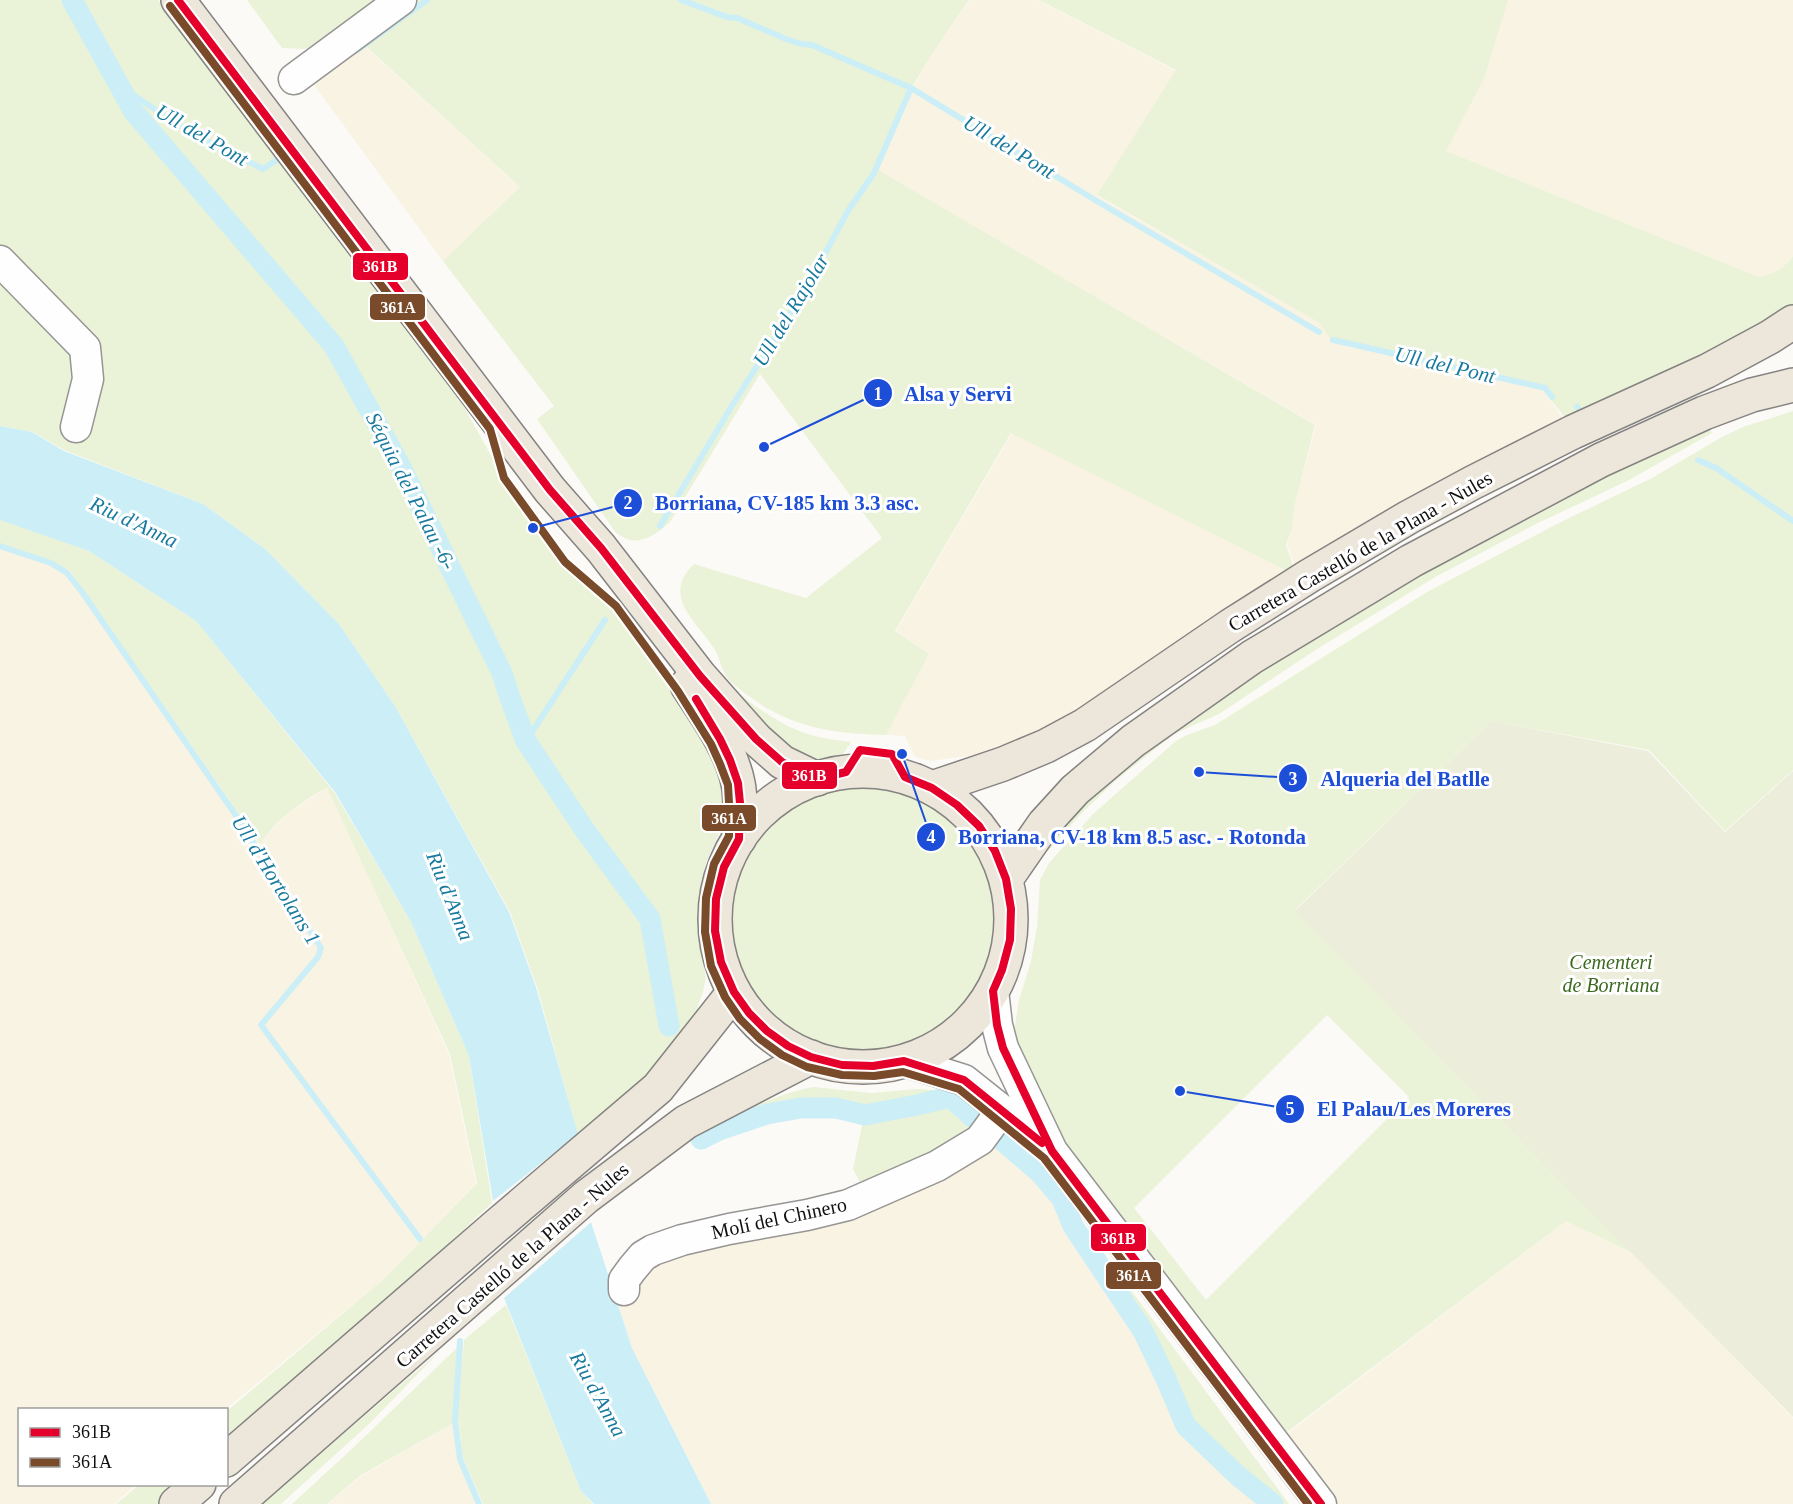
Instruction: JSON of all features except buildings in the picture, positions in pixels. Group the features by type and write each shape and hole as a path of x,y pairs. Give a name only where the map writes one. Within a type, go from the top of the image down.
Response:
{"main road":[{"path":"178,0 550,490 601,548 700,676 756,739 782,762 817,778"},
{"name":"Carretera Castelló de la Plana - Nules","path":"932,788 1003,764 1046,746 1085,725 1240,620 1309,576 1409,518 1573,432 1707,371 1793,322"},
{"name":"Carretera Castelló de la Plana - Nules","path":"1006,879 1044,824 1076,790 1133,741 1252,657 1411,561 1601,460 1704,412 1752,394 1793,385"},
{"path":"550,490 591,555 687,685 720,739 738,783 739,839"},
{"path":"846,772 876,772 905,777 932,788 957,805 978,826 995,851 1006,879 1011,909 1010,940 1002,970 993,991 972,1019 952,1037 929,1051 904,1061 873,1066 842,1065 811,1057 788,1046 767,1031 749,1013 734,992 721,962 715,931 716,898 724,867 739,839 754,819 772,802 794,788 817,778 846,772"},
{"name":"Carretera Castelló de la Plana - Nules","path":"228,1458 658,1088 734,992"},
{"name":"Carretera Castelló de la Plana - Nules","path":"236,1504 586,1197 686,1122 811,1057"},
{"path":"176,1504 198,1486"}],"street":[{"path":"294,79 401,0"},
{"path":"0,261 85,348 88,379 76,427"},
{"path":"993,991 997,1025 1003,1048 1052,1151 1321,1504"},
{"path":"904,1061 964,1080 1052,1151"},
{"name":"Molí del Chinero","path":"624,1290 624,1280 642,1256 653,1250 682,1240 729,1229 848,1205 937,1166 980,1140 1002,1110"}],"shaded area":[{"path":"970,0 1038,0 1176,71 1097,196 1321,323 1332,343 1543,390 1564,420 1295,567 1287,545 1292,529 1295,504 1316,425 877,170 915,84 932,54"},
{"path":"1508,0 1793,0 1793,256 1786,264 1775,273 1759,277 1446,151 1484,79"},
{"path":"358,40 520,187 443,261 306,74"},
{"path":"1012,433 1287,573 1068,720 974,762 968,756 930,761 915,757 905,736 886,735 929,654 896,631"},
{"path":"0,544 70,571 260,844 290,811 327,788 449,1054 476,1183 385,1278 227,1408 18,1408 18,1486 135,1486 114,1504 0,1504"},
{"path":"996,1125 1032,1158 1063,1197 1073,1226 1144,1331 1167,1378 1186,1425 1237,1475 1274,1504 711,1504 632,1348 614,1292 642,1267 769,1224"},
{"path":"1566,1221 1631,1252 1793,1418 1793,1504 1336,1504 1284,1436"},
{"path":"459,1420 461,1455 482,1504 328,1504 361,1476"}],"green space":[{"path":"0,0 158,0 464,407 498,468 581,574 622,616 675,694 719,765 727,814 706,863 701,882 697,914 698,935 706,977 697,1009 686,1029 655,1069 578,1135 538,990 510,912 395,706 339,624 264,548 203,504 64,450 33,432 0,426"},
{"path":"247,0 391,0 331,43 303,49 282,48"},
{"path":"412,0 969,0 914,84 878,170 1315,425 1295,504 1292,529 1286,545 1294,568 1287,573 1011,433 895,631 929,654 886,735 826,730 784,717 766,708 727,677 715,650 685,609 681,598 684,576 694,564 806,598 882,538 760,374 670,522 656,533 641,540 628,539 616,533 537,419 554,406 443,261 520,187 359,40"},
{"path":"1039,0 1508,0 1484,79 1446,151 1759,277 1778,270 1793,256 1793,304 1728,346 1566,419 1543,390 1332,342 1320,323 1097,195 1176,70"},
{"path":"1793,411 1793,770 1725,831 1649,750 1491,721 1295,910 1631,1252 1566,1221 1283,1435 1096,1194 1030,1092 1014,1032 1019,1000 1031,961 1037,927 1040,880 1049,863 1093,814 1176,741 1215,725 1427,592 1561,522 1652,478 1743,427","holes":["1327,1015 1409,1097 1206,1300 1134,1208"]},
{"path":"1707,426 1712,433 1629,480 1536,524 1437,576 1317,649 1219,714 1174,734 1115,781 1048,851 1043,850 1099,785 1212,700 1468,542"},
{"path":"0,520 89,551 196,621 334,792 411,922 469,1056 492,1203 310,1373 228,1444 228,1410 385,1278 477,1183 450,1054 327,788 290,812 260,844 70,571 54,562 0,544"},
{"path":"727,684 757,707 790,727 814,736 851,742 838,762 818,764 792,759"},
{"name":"Cementeri de Borriana","path":"1491,721 1648,751 1725,832 1793,771 1793,1417 1295,911"},
{"path":"862,785 901,791 925,801 947,816 965,834 980,856 990,880 996,919 990,958 980,982 965,1004 947,1022 925,1037 901,1047 862,1053 823,1047 799,1037 777,1022 759,1004 744,982 734,958 728,919 734,880 744,856 759,834 777,816 799,801 823,791"},
{"path":"814,1087 871,1093 917,1089 951,1091 987,1117 968,1138 864,1190 853,1169 864,1116 836,1108 802,1109 768,1115 698,1141 722,1123 753,1107"},
{"path":"1063,1198 1289,1504 1274,1504 1237,1475 1186,1425 1167,1378 1144,1331 1073,1226"},
{"path":"506,1305 581,1491 593,1504 483,1504 462,1455 459,1420 361,1475 327,1504 292,1504 463,1342 462,1370 464,1340"},
{"path":"440,1351 371,1422 281,1504 262,1504"},
{"path":"138,1486 179,1486 157,1504 116,1504"}],"water":[{"name":"Riu d'Anna","path":"0,426 32,432 64,451 203,504 264,548 339,624 395,706 509,912 536,987 578,1134 493,1201 469,1056 411,922 335,792 196,621 89,551 0,520"},
{"name":"Riu d'Anna","path":"591,1222 632,1348 711,1504 594,1504 581,1491 504,1298"}],"pier":[{"path":"590,1219 591,1222 504,1297 503,1294"}],"waterway":[{"name":"Séquia del Palau -6-","path":"72,0 134,112 334,346 401,467 502,673 526,741 584,829 650,919 669,1026"},
{"name":"Ull del Pont","path":"356,51 427,0"},
{"name":"Ull del Pont","path":"681,0 727,17 737,18 786,39 812,45 911,88 1319,332"},
{"name":"Ull del Rajolar","path":"660,526 808,285 848,211 874,173 911,88"},
{"name":"Ull del Pont","path":"127,99 135,96 189,132 263,169 278,159"},
{"name":"Ull del Pont","path":"1333,340 1545,388 1552,397"},
{"name":"Ull del Pont","path":"1698,460 1716,468 1793,521"},
{"name":"Ull d'Hortolans 1","path":"0,546 51,563 67,573 237,817 321,948 318,957 261,1025 420,1239"},
{"name":"Ull del Rajolar","path":"526,741 605,620"},
{"name":"Séquia del Palau -6-","path":"701,1139 719,1130 767,1114 801,1108 836,1108 865,1115 950,1097 978,1122"},
{"name":"Séquia del Palau -6-","path":"997,1136 1040,1173 1062,1199 1073,1226 1143,1331 1186,1426 1237,1475 1273,1504"},
{"name":"Ull d'Hortolans 1","path":"460,1341 455,1421 460,1459 479,1504"}],"transit line":[{"name":"361B","path":"178,0 550,490 601,548 700,676 756,739 782,762 817,779 846,772 860,750 892,754 905,777 932,788 957,805 979,826 995,851 1006,879 1011,909 1010,940 1002,970 993,991 997,1025 1003,1048 1052,1151 1321,1504"},
{"name":"361A","path":"170,6 490,429 504,478 565,562 616,606 678,691 711,744 728,785 729,836 714,864 706,898 705,932 711,966 725,997 740,1019 760,1039 782,1055 807,1067 842,1075 874,1076 903,1072 959,1089 1044,1158 1308,1504"},
{"name":"361B","path":"696,699 720,739 738,783 739,839 724,867 716,899 715,931 721,962 734,992 749,1013 767,1031 788,1046 811,1057 842,1065 873,1066 904,1061 964,1080 1042,1143"}],"place":[{"name":"Alsa y Servi","path":"764,447"},
{"name":"Borriana, CV-185 km 3.3 asc.","path":"533,528"},
{"name":"Borriana, CV-18 km 8.5 asc. - Rotonda","path":"902,754"},
{"name":"Alqueria del Batlle","path":"1199,772"},
{"name":"El Palau/Les Moreres","path":"1180,1091"}]}
